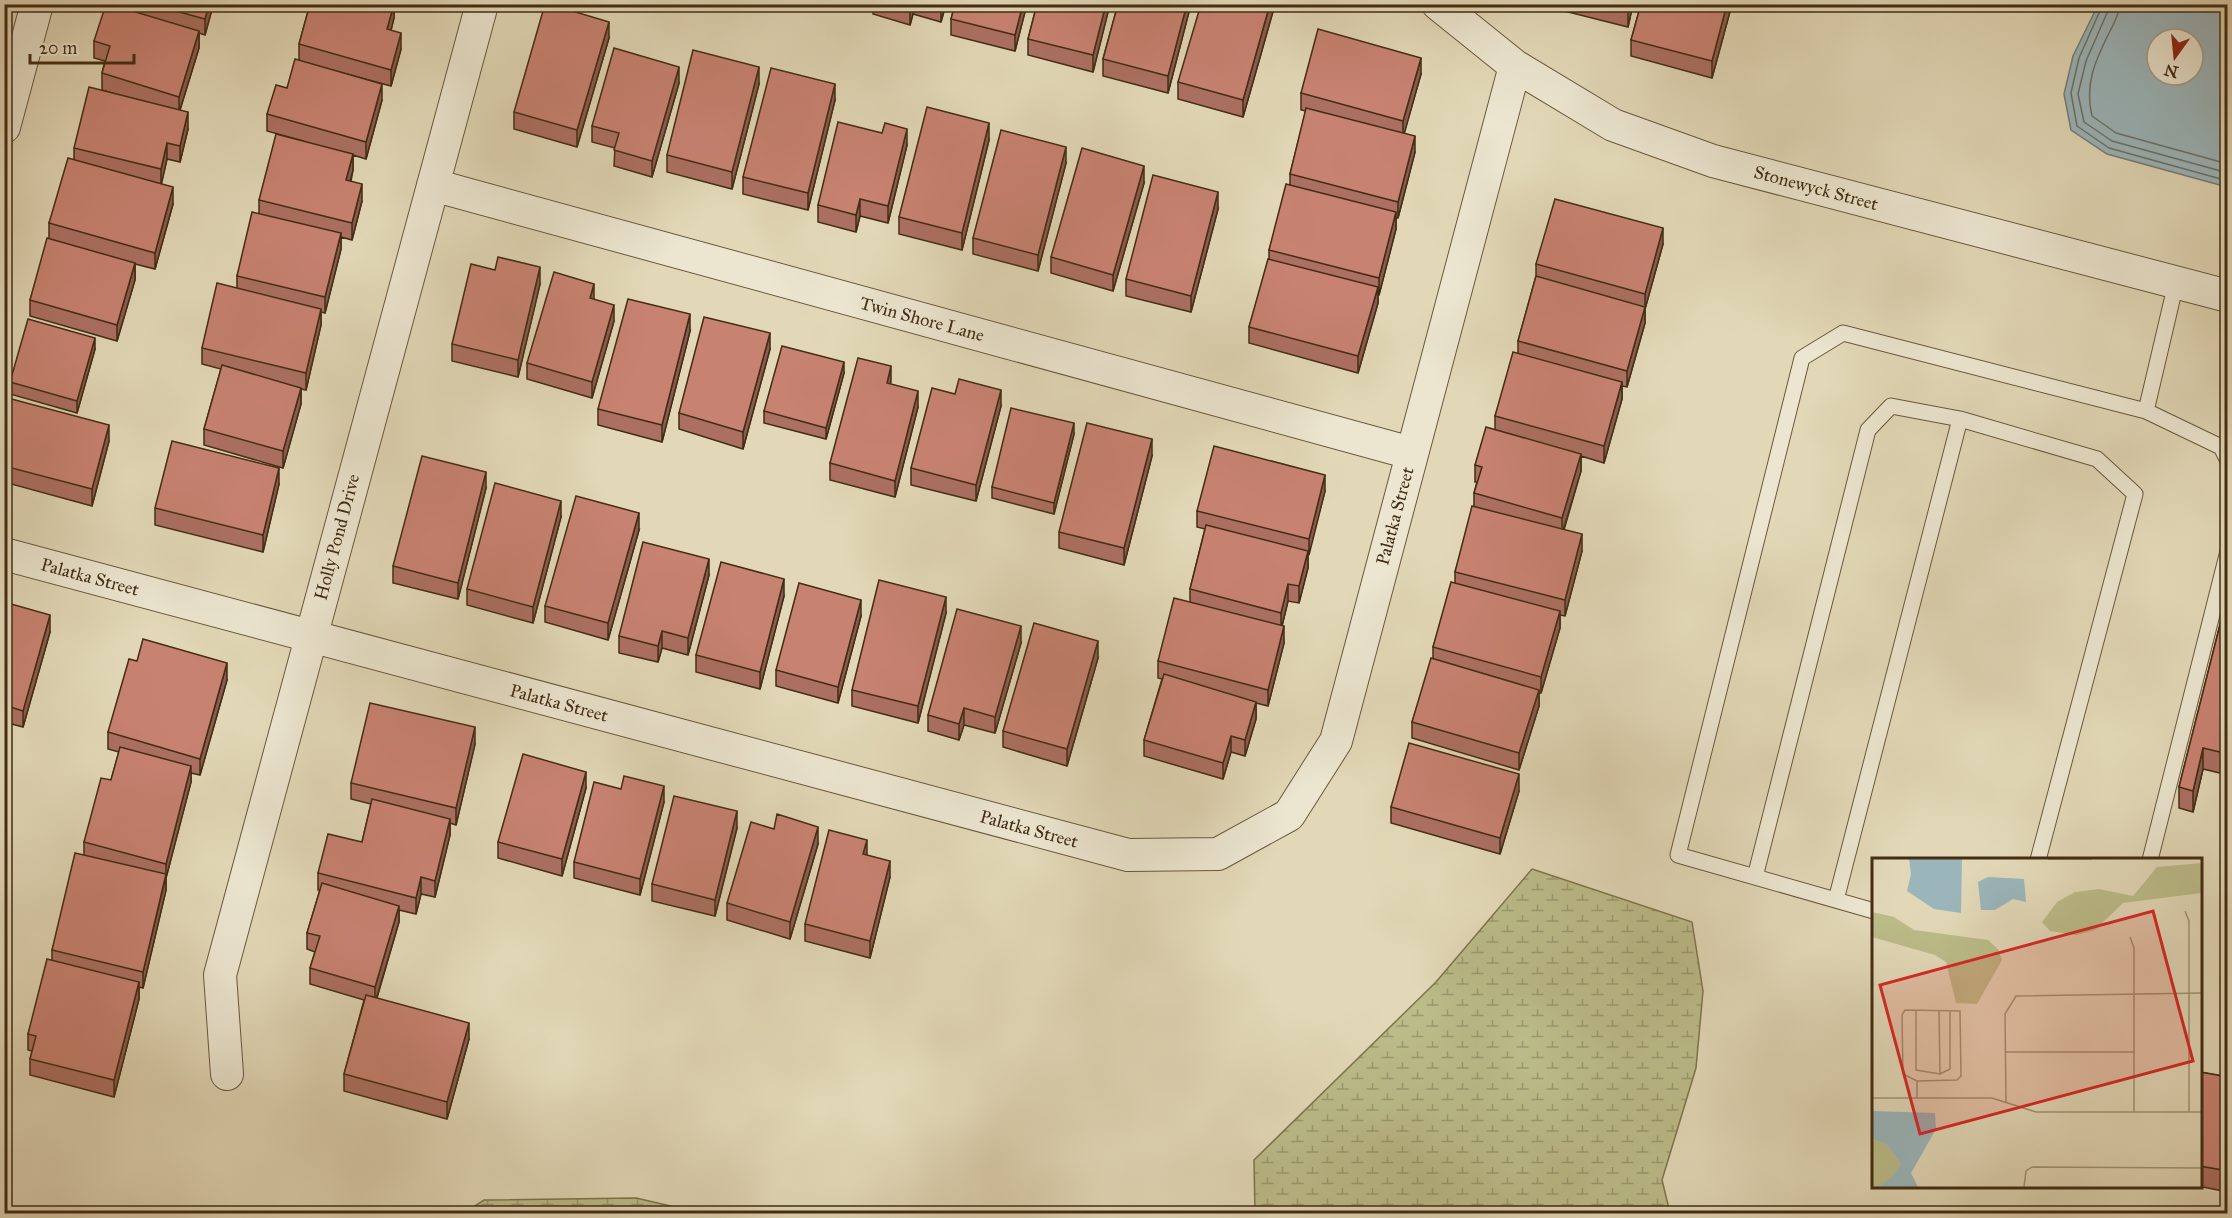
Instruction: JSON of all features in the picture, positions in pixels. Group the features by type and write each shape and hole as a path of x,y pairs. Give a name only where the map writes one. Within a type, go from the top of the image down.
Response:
{"street":[{"path":"4,127 37,4"},
{"name":"Holly Pond Drive","path":"227,1074 220,975 482,4"},
{"name":"Stonewyck Street","path":"1438,4 1515,66 1613,125 1713,161 2228,296"},
{"name":"Palatka Street","path":"4,554 1128,855 1218,854 1289,814 1336,741 1515,66"},
{"name":"Twin Shore Lane","path":"433,185 1412,453"}],"lane":[{"path":"2146,411 2176,283"},
{"path":"1872,910 1678,855 1802,358 1844,333 2146,411 2221,447 2228,461"},
{"path":"1755,877 1868,430 1891,406 1960,419 2097,459 2135,494 2039,858"},
{"path":"1836,900 1960,419"},
{"path":"2151,858 2228,551"}],"green space":[{"path":"1532,869 1692,922 1703,991 1696,1068 1662,1180 1670,1213 1255,1213 1254,1160 1436,982"},
{"path":"636,1198 701,1213 464,1213 484,1200"}],"water":[{"path":"2098,5 2227,5 2227,187 2107,154 2071,130 2064,94 2073,56"}],"building":[{"path":"106,4 199,31 179,97 102,73 110,46 94,41"},
{"path":"150,4 209,4 205,19"},
{"path":"310,4 394,4 387,29 401,33 391,70 299,44"},
{"path":"545,4 609,22 577,130 514,112"},
{"path":"897,4 911,4 910,8"},
{"path":"955,4 1023,4 1015,35 951,19"},
{"path":"1037,4 1106,4 1093,55 1028,39"},
{"path":"1118,4 1187,4 1168,76 1103,59"},
{"path":"1201,4 1270,4 1243,100 1178,82"},
{"path":"1603,4 1629,4 1628,11"},
{"path":"1641,4 1727,4 1712,61 1631,40"},
{"path":"1318,29 1421,58 1403,121 1301,93"},
{"path":"614,48 679,67 652,161 614,150 619,133 592,126"},
{"path":"693,50 759,67 732,172 667,155"},
{"path":"295,59 382,84 366,142 267,114 276,85 287,88"},
{"path":"771,68 835,84 808,193 743,177"},
{"path":"89,87 188,112 180,146 167,143 161,169 74,148"},
{"path":"927,107 989,123 962,233 899,217"},
{"path":"1306,108 1415,136 1398,202 1290,174"},
{"path":"838,122 882,133 885,123 907,129 888,206 860,199 856,215 818,205"},
{"path":"1001,130 1066,147 1038,255 973,238"},
{"path":"276,134 353,154 346,180 362,184 352,223 259,200"},
{"path":"1082,148 1144,166 1113,275 1051,257"},
{"path":"68,158 173,187 155,253 49,223"},
{"path":"1153,175 1218,192 1191,296 1126,279"},
{"path":"1286,184 1396,212 1379,278 1269,250"},
{"path":"1555,199 1663,228 1645,294 1536,264"},
{"path":"252,212 341,233 325,297 237,276"},
{"path":"47,238 135,263 117,325 30,300"},
{"path":"498,257 540,267 518,360 452,344 471,264 495,270"},
{"path":"1268,259 1378,287 1358,356 1249,327"},
{"path":"554,272 594,284 590,298 614,305 592,382 527,363"},
{"path":"1536,276 1645,307 1627,371 1518,341"},
{"path":"217,283 321,309 306,373 202,348"},
{"path":"628,299 690,314 662,425 598,409"},
{"path":"704,317 770,333 743,432 679,413"},
{"path":"28,319 95,338 77,401 10,382"},
{"path":"782,346 844,362 826,428 764,411"},
{"path":"1513,352 1622,382 1604,446 1495,416"},
{"path":"858,358 891,366 887,383 918,391 895,481 830,463"},
{"path":"222,365 301,388 283,451 204,429"},
{"path":"959,379 1001,390 976,485 911,468 932,388 955,394"},
{"path":"4,397 109,425 92,489 4,466"},
{"path":"1011,408 1074,423 1054,503 992,487"},
{"path":"1087,423 1152,439 1124,548 1059,532"},
{"path":"1486,427 1581,454 1562,518 1474,493 1482,467 1475,465"},
{"path":"172,441 279,468 263,535 155,508"},
{"path":"1214,446 1325,475 1309,539 1197,511"},
{"path":"422,456 486,472 458,583 393,566"},
{"path":"495,483 561,501 533,607 467,589"},
{"path":"576,496 639,513 608,623 545,606"},
{"path":"1472,506 1582,534 1565,600 1455,572"},
{"path":"1206,525 1308,551 1299,586 1288,584 1281,613 1190,589"},
{"path":"643,542 709,559 688,638 662,631 658,646 619,636"},
{"path":"721,562 784,579 760,672 696,655"},
{"path":"879,580 946,597 918,706 852,690"},
{"path":"1451,582 1560,611 1541,677 1433,647"},
{"path":"799,583 861,600 838,687 776,670"},
{"path":"2228,593 2228,754 2203,748 2193,791 2179,787"},
{"path":"1174,598 1284,626 1268,690 1158,661"},
{"path":"4,602 50,615 23,711 4,705"},
{"path":"957,609 1021,626 995,717 964,708 959,724 928,715"},
{"path":"1034,623 1098,641 1067,749 1003,731"},
{"path":"143,639 227,663 200,759 108,732 129,659 137,661"},
{"path":"1431,658 1539,690 1519,753 1412,722"},
{"path":"1164,674 1256,702 1245,740 1231,736 1223,763 1144,740"},
{"path":"370,703 475,727 456,808 351,783"},
{"path":"4,739 9,740 4,759"},
{"path":"1409,743 1519,774 1500,838 1391,807"},
{"path":"120,747 191,766 166,864 84,842 101,778 111,780"},
{"path":"523,754 586,772 562,859 498,842"},
{"path":"624,776 664,786 640,879 574,862 594,782 621,789"},
{"path":"674,796 737,811 715,900 652,884"},
{"path":"372,799 450,819 435,881 421,877 416,898 318,873 328,834 362,842"},
{"path":"777,814 818,827 790,922 727,903 751,822 774,829"},
{"path":"829,830 867,840 863,854 890,861 870,941 805,924"},
{"path":"75,853 166,874 143,972 52,950"},
{"path":"322,883 399,906 375,987 310,968 320,936 307,933"},
{"path":"47,959 139,982 114,1080 30,1059 36,1036 28,1034"},
{"path":"366,995 469,1023 447,1102 344,1074"},
{"path":"2202,1072 2228,1077 2228,1171 2202,1166"}]}
